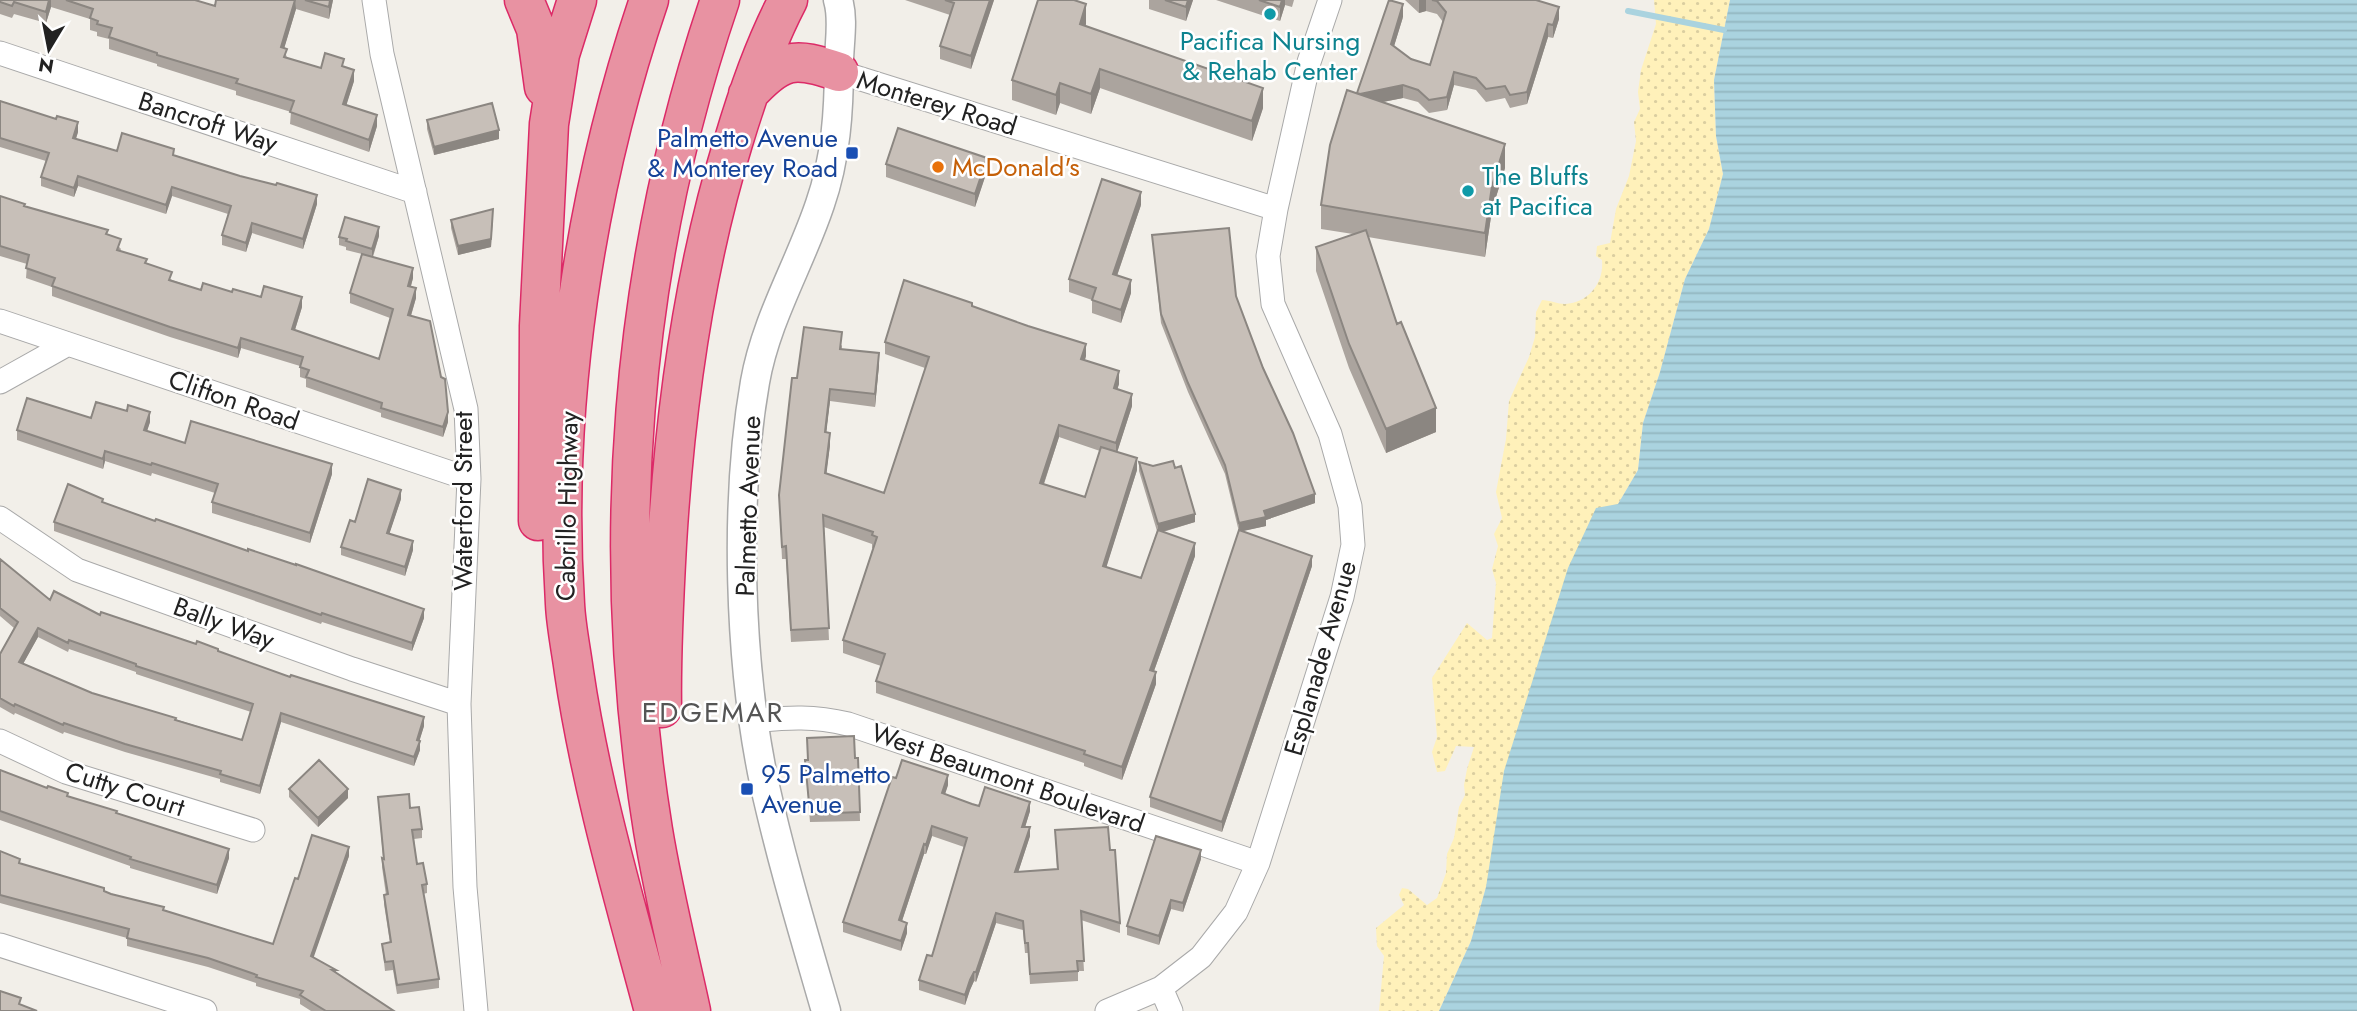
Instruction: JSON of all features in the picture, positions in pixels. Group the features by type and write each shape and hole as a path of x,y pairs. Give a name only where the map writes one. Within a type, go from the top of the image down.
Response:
{"highway":[{"path":"524,0 536,29 550,124"},
{"path":"565,606 539,542 539,326 550,124 560,54 577,0"},
{"name":"Cabrillo Highway","path":"649,0 609,143 590,231 567,410 563,501 565,606 582,724 590,768 654,1011"},
{"path":"691,1011 654,830 637,694 630,558 632,443 643,330 662,216 687,106 720,0"},
{"path":"671,921 661,653 673,457 693,314 715,200 760,59 788,0"},
{"path":"748,94 772,69 787,63 802,61 839,72"}],"street":[{"name":"Waterford Street","path":"374,0 382,54 466,409 469,480 459,704 466,887 476,1011"},
{"name":"Esplanade Avenue","path":"1107,1011 1161,988 1201,957 1236,912 1258,863 1342,597 1353,545 1350,506 1330,434 1273,304 1268,256 1276,209 1310,62 1330,0"},
{"name":"Palmetto Avenue","path":"826,1011 780,849 764,779 754,721 743,585 750,414 764,345 821,202 838,119 840,2"},
{"name":"Bancroft Way","path":"0,53 415,192"},
{"name":"Monterey Road","path":"839,72 1276,209"},
{"name":"Clifton Road","path":"0,321 469,480"},
{"path":"0,382 68,344"},
{"name":"Bally Way","path":"0,518 77,570 352,669 459,704"},
{"name":"West Beaumont Boulevard","path":"754,721 800,716 825,718 848,724 1258,863"},
{"name":"Cutty Court","path":"0,741 65,772 253,830"},
{"path":"0,944 205,1011"},
{"path":"1161,988 1171,1011"}],"sand":[{"path":"1654,0 1730,0 1714,80 1716,136 1723,174 1709,229 1685,279 1643,423 1638,470 1618,504 1486,887 1471,941 1439,1011 1379,1011 1384,956 1377,946 1376,928 1404,905 1399,895 1402,888 1408,889 1427,905 1437,898 1446,873 1447,854 1454,838 1459,807 1465,795 1467,769 1474,747 1456,746 1445,771 1437,772 1432,752 1437,737 1432,678 1467,623 1487,640 1492,638 1496,583 1492,569 1498,546 1494,534 1502,518 1496,492 1506,439 1509,401 1529,357 1535,337 1536,312 1542,300 1565,304 1582,299 1594,290 1601,276 1602,260 1596,256 1597,246 1610,243 1616,209 1629,176 1636,141 1634,122 1640,109 1638,92 1641,70 1656,24"}],"water":[{"path":"1730,0 2357,0 2357,1011 1439,1011 1471,941 1486,887 1504,771 1568,568 1596,508 1618,504 1638,470 1643,423 1685,279 1709,229 1723,174 1716,136 1714,80"}],"building":[{"path":"0,0 49,0 46,12 14,2 12,6"},
{"path":"66,0 195,0 215,6 216,0 295,0 281,47 287,49 284,57 321,68 325,53 344,59 342,66 354,70 343,104 377,115 369,140 290,112 294,101 236,83 238,79 157,55 109,37 112,28 97,24 98,21 90,18 93,9"},
{"path":"305,0 330,0 329,7"},
{"path":"945,0 990,0 971,56 940,46 954,3"},
{"path":"1038,0 1074,0 1086,4 1080,24 1263,88 1252,121 1100,69 1091,94 1060,83 1056,95 1012,80"},
{"path":"1165,0 1188,0 1186,7"},
{"path":"1259,0 1282,0 1280,7"},
{"name":"The Bluffs at Pacifica","path":"1389,0 1403,4 1391,44 1411,59 1430,65 1446,12 1437,1 1432,0 1536,0 1559,7 1553,25 1548,24 1527,92 1510,95 1505,86 1486,89 1476,78 1454,72 1447,97 1429,100 1418,90 1403,85 1360,94 1357,93"},
{"name":"The Bluffs at Pacifica","path":"1347,90 1505,144 1492,186 1485,233 1321,205 1330,145"},
{"path":"0,101 56,119 57,116 78,122 73,138 117,151 122,133 174,149 173,155 240,176 317,195 303,239 252,223 246,243 222,235 231,206 172,187 166,205 78,176 74,188 41,177 49,153 0,138"},
{"path":"492,103 499,130 434,147 427,120"},
{"path":"898,128 987,158 975,194 886,164"},
{"path":"1102,179 1141,192 1113,274 1131,280 1121,310 1092,300 1096,288 1069,279"},
{"path":"0,196 25,204 24,206 108,230 106,234 121,239 117,250 147,259 145,263 172,272 169,280 201,290 203,283 261,297 264,286 302,297 292,329 379,359 393,309 350,293 362,254 413,268 408,286 416,288 408,315 430,321 441,377 445,379 448,412 443,427 381,408 382,403 306,377 309,370 300,367 303,357 241,338 238,348 52,286 55,278 26,268 29,255 0,246"},
{"path":"493,209 491,239 458,246 451,220"},
{"path":"345,217 379,227 372,249 339,237"},
{"path":"1229,228 1236,296 1263,368 1293,433 1315,494 1264,511 1266,517 1239,523 1225,465 1161,314 1152,235"},
{"path":"1366,230 1397,324 1401,322 1436,408 1386,429 1349,344 1316,247"},
{"path":"904,280 1028,326 1086,344 1081,359 1119,371 1114,388 1132,394 1116,443 1059,425 1040,483 1085,497 1101,447 1137,458 1103,566 1141,578 1158,530 1195,543 1150,670 1156,672 1122,767 1084,754 1085,751 876,681 885,654 843,640 877,537 872,535 873,532 823,515 829,628 791,630 786,546 782,547 779,495 792,378 797,378 804,327 842,332 840,349 879,353 875,394 830,389 825,432 830,433 825,473 884,493 929,357 885,342"},
{"path":"27,398 91,418 96,402 127,411 128,405 150,412 144,430 185,443 191,421 332,464 310,533 212,502 218,484 105,451 103,459 17,430"},
{"path":"1173,461 1175,468 1181,466 1195,514 1158,524 1139,462 1153,466"},
{"path":"368,479 401,490 387,533 413,541 405,567 341,547 350,520 355,522"},
{"path":"68,484 103,499 102,502 155,521 156,519 248,551 296,564 424,609 412,643 322,613 321,615 54,522"},
{"path":"1239,530 1312,556 1222,822 1150,797"},
{"path":"0,559 50,600 54,591 100,615 101,612 196,644 197,641 290,677 291,675 424,717 417,740 420,741 414,757 281,713 260,786 220,774 221,771 125,744 64,723 63,725 0,698 0,654 18,622 0,608","holes":["38,628 68,643 69,640 136,666 253,704 242,740 92,693 19,662"]},
{"path":"854,736 855,758 858,758 860,812 810,814 805,760 808,760 807,738"},
{"path":"319,760 348,789 318,818 289,789"},
{"path":"902,760 948,775 942,793 972,804 979,806 985,787 1030,802 1022,827 1030,827 1015,872 1058,869 1055,830 1108,827 1110,850 1115,850 1120,923 1081,911 1084,961 1077,961 1078,971 1030,974 1023,921 996,913 976,972 965,995 919,980 927,955 932,956 967,838 932,826 899,920 907,923 901,941 843,922 892,777 896,778"},
{"path":"0,770 68,793 67,796 117,811 116,813 229,849 217,885 130,859 131,857 0,811"},
{"path":"409,794 410,808 419,807 422,829 412,830 417,864 423,863 427,884 422,885 439,979 397,985 393,961 385,962 382,944 391,942 384,895 388,894 382,858 384,859 378,797"},
{"path":"312,835 349,847 311,956 336,970 332,970 394,1011 326,1011 300,995 303,991 256,977 257,975 208,958 127,938 129,929 0,895 0,851 20,859 19,863 104,888 104,891 111,894 164,907 163,910 273,944"},
{"path":"1156,836 1201,850 1183,903 1171,900 1159,936 1127,926"},
{"path":"0,991 21,998 19,1004 37,1011 0,1011"}],"waterway":[{"path":"1628,11 1724,30"}],"place":[{"name":"Pacifica Nursing & Rehab Center","path":"1270,14"},
{"name":"Palmetto Avenue & Monterey Road","path":"852,153"},
{"name":"McDonald's","path":"938,167"},
{"name":"The Bluffs at Pacifica","path":"1468,191"},
{"name":"95 Palmetto Avenue","path":"747,789"}],"district":[{"name":"EDGEMAR","path":"713,712"}]}
